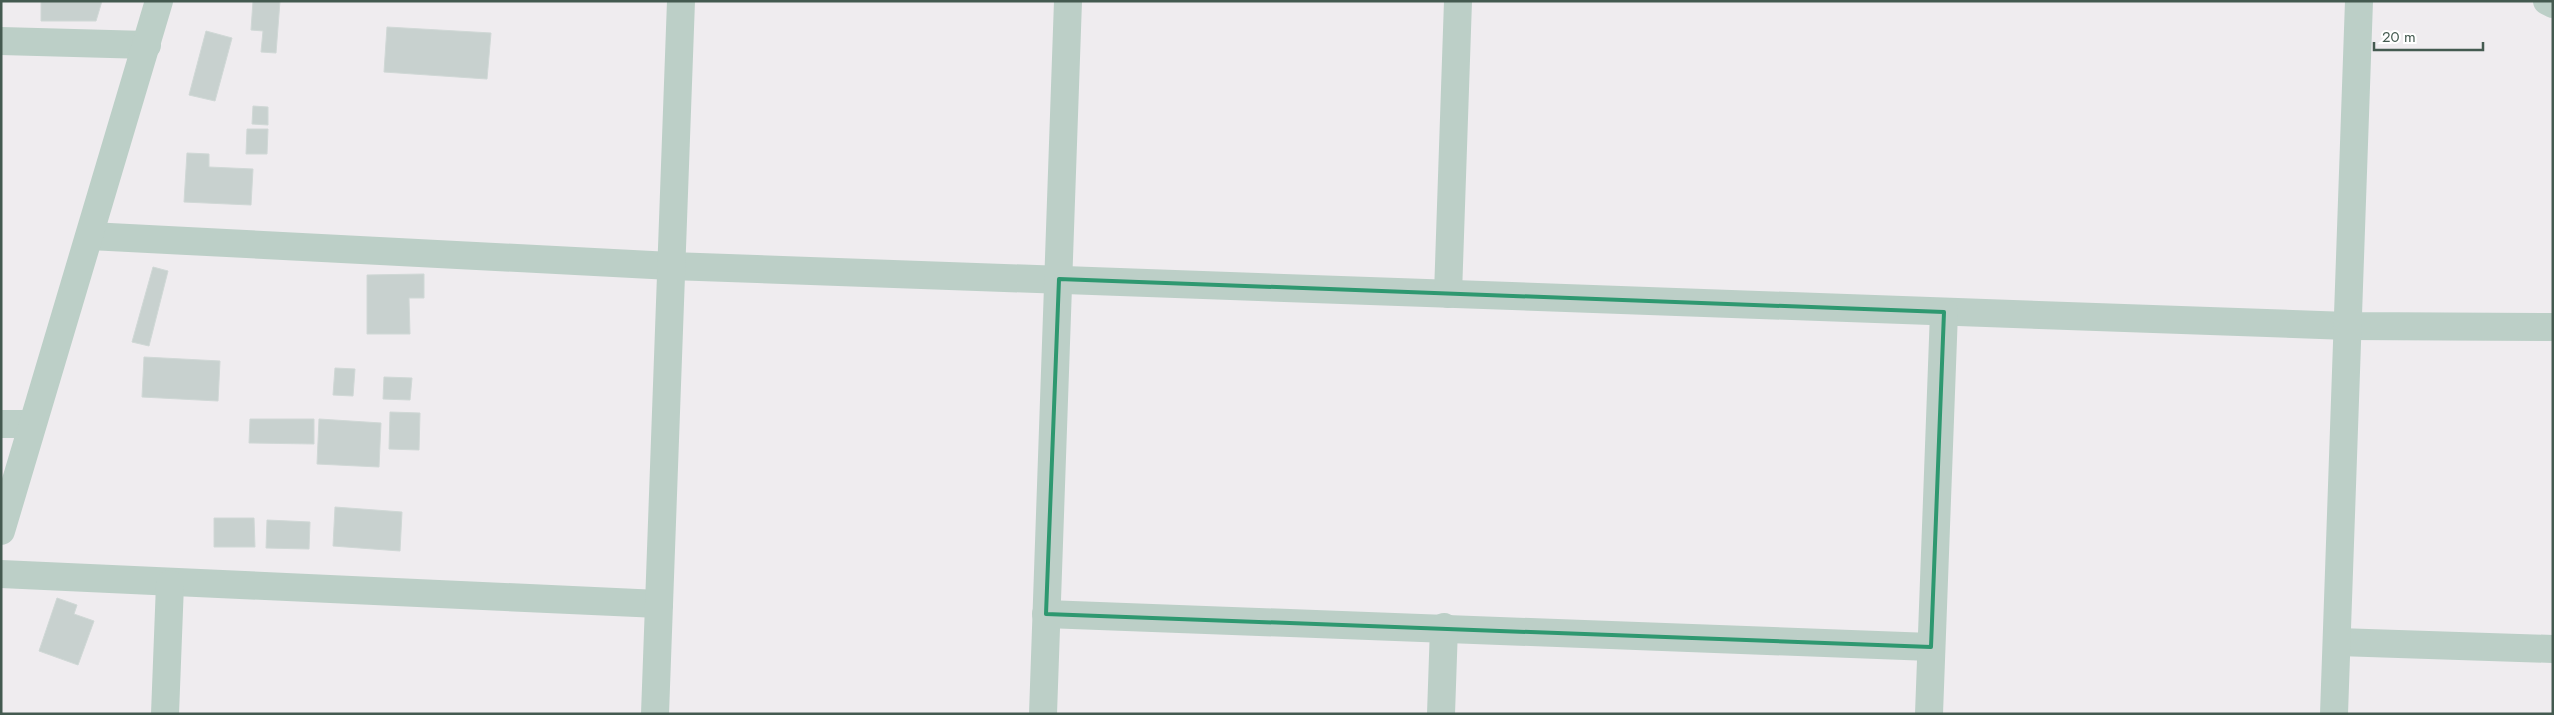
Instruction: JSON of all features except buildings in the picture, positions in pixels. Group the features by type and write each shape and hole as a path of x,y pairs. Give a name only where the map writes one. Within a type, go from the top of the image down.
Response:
{"street":[{"path":"1,531 159,1"},
{"path":"655,714 681,1"},
{"path":"1043,714 1068,1"},
{"path":"1448,294 1458,1"},
{"path":"2334,714 2338,642 2358,1"},
{"path":"2547,1 2553,4"},
{"path":"1,41 147,45"},
{"path":"90,236 671,266 2348,326 2553,326"},
{"path":"1928,714 1944,312"},
{"path":"1,424 32,424"},
{"path":"1,574 170,584 659,604"},
{"path":"165,714 170,584"},
{"path":"1046,614 1931,648"},
{"path":"1440,714 1444,628"},
{"path":"2338,642 2553,649"}],"highlighted area":[{"path":"1059,279 1944,312 1931,647 1046,614"}]}
